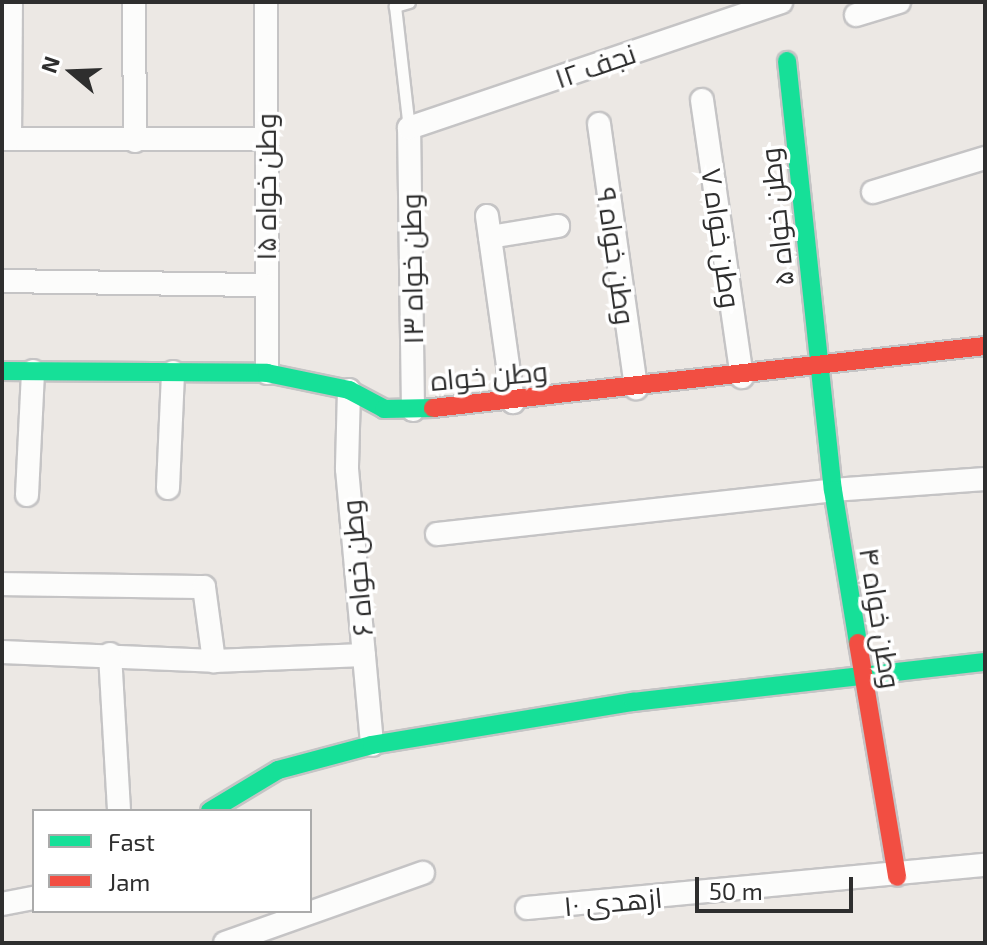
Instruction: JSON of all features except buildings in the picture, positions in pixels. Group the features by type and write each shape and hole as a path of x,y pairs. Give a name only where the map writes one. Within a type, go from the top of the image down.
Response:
{"street":[{"path":"11,2 6,139 264,139"},
{"path":"134,2 135,141"},
{"name":"وطن خواه ۱۵","path":"266,2 267,373"},
{"name":"نجف ۱۲","path":"409,128 781,2"},
{"path":"856,15 899,2"},
{"name":"وطن خواه ۵","path":"787,61 821,367"},
{"name":"وطن خواه ۷","path":"702,100 742,377"},
{"name":"وطن خواه ۹","path":"599,124 636,388"},
{"name":"وطن خواه ۱۳","path":"409,128 413,410"},
{"path":"873,192 985,158"},
{"path":"513,402 488,227 558,226"},
{"path":"2,281 265,285"},
{"name":"وطن خواه","path":"2,371 267,373 349,390 384,409 413,410 742,377 985,346"},
{"name":"وطن خواه ۴","path":"821,367 833,490 861,676 897,877"},
{"path":"27,495 33,371"},
{"path":"168,488 173,372"},
{"name":"وطن خواه ۶","path":"349,390 347,469 372,745"},
{"path":"437,534 833,490 985,479"},
{"path":"2,584 204,587 214,661"},
{"path":"2,652 110,654 214,661 364,655"},
{"path":"110,654 119,809"},
{"path":"213,809 278,770 372,745 633,702 985,662"},
{"name":"ازهدی ۱۰","path":"527,908 897,877 985,865"},
{"path":"312,912 423,873"},
{"path":"2,904 32,898"},
{"path":"225,943 310,913"}],"lane":[{"path":"409,2 395,6 409,128"}],"traffic: fast":[{"path":"787,61 833,490 858,643"},
{"path":"2,371 267,373 349,390 384,409 433,408"},
{"path":"213,809 278,770 372,745 633,702 985,662"}],"traffic: jam":[{"path":"433,408 985,346"},
{"path":"858,643 897,877"}]}
